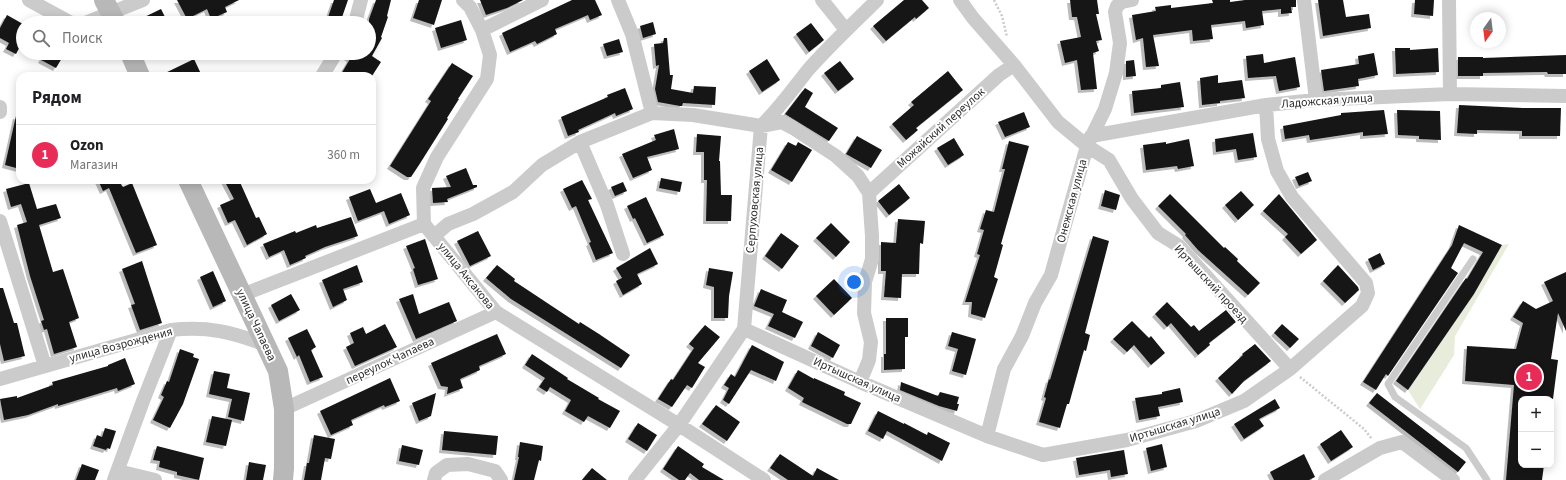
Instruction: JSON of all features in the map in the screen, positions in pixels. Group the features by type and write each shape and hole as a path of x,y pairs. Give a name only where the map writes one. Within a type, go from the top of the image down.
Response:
{"street":[{"path":"29,0 58,16"},
{"path":"110,12 143,0"},
{"path":"357,16 361,0"},
{"path":"242,296 424,224 423,188 437,156 487,79 490,55 482,30 470,7 463,0"},
{"path":"482,30 542,0"},
{"path":"618,0 632,34 652,114"},
{"path":"822,0 846,30"},
{"path":"761,126 776,111 809,70 846,30 877,0"},
{"name":"Онежская улица","path":"960,0 973,18 1014,65 1058,122 1089,141 1052,275 1035,304 1022,336 1004,369 987,436"},
{"path":"1089,141 1105,109 1116,73 1120,43 1115,12 1117,6 1122,2 1132,0"},
{"path":"1304,0 1316,100"},
{"path":"1448,0 1450,94"},
{"path":"133,60 138,72"},
{"path":"324,72 332,60"},
{"name":"Можайский переулок","path":"869,193 999,75 1014,65"},
{"name":"Ладожская улица","path":"1089,141 1266,106 1316,100 1450,94 1566,96"},
{"path":"0,106 0,112"},
{"name":"Иртышская улица","path":"744,329 860,382 987,436 1043,455 1128,440 1196,421 1244,401 1290,369 1362,306 1368,293 1366,283 1292,197 1276,171 1268,139 1266,106"},
{"path":"434,236 448,224 473,214 513,192 542,165 580,142 652,114 693,116 761,126 782,122 836,156 858,176 869,193 872,259 865,282 864,313 871,342 869,360 860,382"},
{"name":"Серпуховская улица","path":"635,480 679,425 744,329 761,126"},
{"name":"Иртышский проезд","path":"1089,141 1109,160 1132,199 1158,233 1179,246 1290,369"},
{"path":"580,142 607,205 623,254"},
{"name":"улица Чапаева","path":"190,184 278,371 284,409 284,468 282,480"},
{"path":"0,221 45,366"},
{"name":"улица Аксакова","path":"424,224 496,312 679,425 764,480"},
{"name":"переулок Чапаева","path":"284,409 496,312"},
{"name":"улица Возрождения","path":"0,379 171,330 187,328 208,329 240,335 266,345"},
{"path":"155,480 116,476 171,330"},
{"path":"1326,480 1380,448 1402,442 1453,480"},
{"path":"434,480 436,473 447,465 468,464 495,471 502,480"}],"lane":[{"path":"1474,259 1388,384 1395,397 1466,448 1487,480"}],"path":[{"path":"994,0 1002,16 1014,65"},
{"path":"1290,369 1364,429 1380,448"}],"green space":[{"path":"1509,244 1455,336 1454,355 1420,409 1408,390 1474,294 1502,245"}],"building":[{"path":"177,0 239,0 225,7 227,12 218,16 210,16 207,9 193,16 185,16"},
{"path":"334,0 348,0 342,16 328,16"},
{"path":"376,0 391,0 388,17 381,37 382,38 376,49 376,16 370,16"},
{"path":"419,0 442,0 434,25 413,18"},
{"path":"480,0 523,0 507,8 486,15"},
{"path":"572,0 595,0 602,15 590,20 588,15 555,29 557,34 537,44 535,41 510,52 502,33"},
{"path":"904,0 922,0 929,8 916,19 915,17 886,41 873,26"},
{"path":"1070,0 1097,0 1099,14 1096,14 1102,40 1096,41 1099,51 1093,53 1097,89 1081,90 1077,60 1065,63 1060,41 1081,37 1077,17 1072,17"},
{"path":"1212,0 1230,0 1230,2 1245,0 1296,0 1296,7 1291,7 1292,13 1281,14 1281,9 1262,11 1264,25 1246,28 1245,21 1211,25 1213,39 1193,41 1192,30 1153,35 1159,66 1146,67 1143,38 1136,40 1132,15 1156,11 1155,7 1171,5 1171,8 1213,3"},
{"path":"1318,0 1343,0 1346,17 1369,14 1371,28 1323,36"},
{"path":"1415,0 1434,0 1433,16 1414,14"},
{"path":"161,9 164,16 146,16"},
{"path":"7,15 16,20 16,54 6,49 9,43 0,38 0,28"},
{"path":"461,20 467,40 441,48 435,28"},
{"path":"653,22 656,34 643,38 640,26"},
{"path":"811,23 824,40 809,52 796,34"},
{"path":"664,38 667,38 670,75 673,75 671,89 693,93 694,86 716,87 715,105 683,103 682,106 680,106 658,102 655,89 659,65 656,66 654,44 663,43"},
{"path":"619,39 623,52 607,56 603,44"},
{"path":"1395,48 1410,48 1410,50 1438,48 1439,72 1396,74"},
{"path":"1374,53 1378,75 1358,79 1359,86 1324,91 1321,70 1359,64 1358,56"},
{"path":"1263,54 1264,63 1295,57 1300,87 1279,91 1276,76 1248,78 1246,56"},
{"path":"1566,55 1566,74 1548,74 1547,72 1483,73 1483,76 1458,76 1458,57 1483,58"},
{"path":"376,59 381,62 375,72 342,72 349,60 376,60"},
{"path":"767,59 780,80 762,92 749,71"},
{"path":"41,60 61,60 56,68"},
{"path":"194,60 200,72 167,72"},
{"path":"1134,60 1136,76 1126,77 1126,61"},
{"path":"840,61 854,79 838,91 824,73"},
{"path":"452,63 473,76 419,165 411,177 407,177 390,166 431,101 428,99"},
{"path":"948,71 963,90 916,128 918,130 906,140 892,124 914,105 911,102"},
{"path":"1218,75 1218,83 1242,80 1245,98 1202,105 1200,78"},
{"path":"1180,82 1184,107 1134,113 1132,91 1161,88 1161,85"},
{"path":"625,88 633,109 616,116 615,113 578,130 579,132 568,136 561,117"},
{"path":"805,88 813,93 805,107 838,128 829,141 785,114"},
{"path":"1459,105 1561,108 1560,136 1522,136 1522,131 1477,130 1477,134 1457,133"},
{"path":"1384,110 1388,134 1363,136 1363,132 1310,140 1309,135 1285,139 1283,126 1341,115 1341,113"},
{"path":"1397,110 1440,111 1441,140 1419,139 1419,136 1398,135"},
{"path":"1024,112 1030,127 1005,137 998,122"},
{"path":"16,116 16,168 5,165"},
{"path":"674,129 679,149 647,157 652,170 633,178 622,154 656,140 654,135"},
{"path":"1253,133 1257,157 1238,160 1236,149 1216,152 1215,139"},
{"path":"697,134 721,136 719,161 721,195 732,195 731,221 706,221 707,180 704,180 704,152 696,152"},
{"path":"857,136 882,150 871,168 846,154"},
{"path":"954,138 964,155 948,165 937,148"},
{"path":"1189,139 1194,166 1178,169 1177,166 1146,170 1143,145 1166,142 1166,144"},
{"path":"1009,141 1029,146 1001,244 1003,245 994,277 998,279 985,318 971,314 972,302 965,302 980,255 977,254 984,230 980,229 986,210 994,212 1005,169 1002,169"},
{"path":"788,142 796,146 798,142 812,150 792,182 771,170"},
{"path":"466,168 473,185 477,185 477,187 447,199 448,202 433,203 432,188 451,187 446,176"},
{"path":"1308,172 1312,181 1299,186 1295,177"},
{"path":"661,178 682,182 680,192 659,188"},
{"path":"582,180 592,199 588,200 613,253 596,260 589,243 591,242 576,206 572,208 563,189"},
{"path":"623,182 627,191 615,196 611,187"},
{"path":"29,184 37,209 56,204 61,218 39,225 53,272 63,269 79,318 69,322 77,347 54,354 47,329 44,330 41,321 44,320 30,276 17,225 27,222 21,204 11,207 6,189"},
{"path":"100,184 121,184 123,187 132,184 157,245 136,253 109,188 103,191"},
{"path":"226,184 241,184 256,218 259,217 267,234 247,245 235,220 228,223 220,205 234,199"},
{"path":"899,184 910,198 889,215 878,201"},
{"path":"370,189 376,203 401,193 410,215 389,224 384,211 358,221 349,197"},
{"path":"1105,190 1120,195 1116,210 1101,206"},
{"path":"1241,191 1254,205 1238,220 1225,205"},
{"path":"1170,194 1224,248 1225,247 1238,259 1237,261 1260,283 1248,295 1198,250 1185,235 1186,234 1158,206"},
{"path":"1279,194 1317,240 1301,254 1285,237 1288,234 1263,211"},
{"path":"646,197 664,235 647,243 635,218 633,219 627,206"},
{"path":"351,217 358,236 325,247 290,265 284,250 269,257 263,244 295,231 296,233 316,225 317,228"},
{"path":"898,219 925,221 923,244 920,243 919,274 902,274 901,298 884,297 886,271 881,271 881,242 896,243"},
{"path":"831,223 850,242 836,257 816,238"},
{"path":"1459,225 1502,245 1474,294 1408,390 1396,381 1466,278 1467,279 1483,252 1464,243 1451,268 1458,273 1388,376 1386,374 1376,390 1363,382 1452,245"},
{"path":"478,231 491,256 470,266 457,241"},
{"path":"781,233 799,246 782,269 765,256"},
{"path":"1093,236 1109,241 1085,333 1090,335 1086,351 1084,350 1069,404 1067,404 1060,428 1039,422 1046,398 1044,397 1049,379 1050,380"},
{"path":"425,239 438,279 418,285 413,269 415,268 406,246"},
{"path":"650,248 658,264 637,274 642,284 623,295 616,281 622,278 616,268"},
{"path":"1380,253 1385,264 1373,270 1368,259"},
{"path":"142,261 162,323 140,330 131,305 135,304 122,269"},
{"path":"357,265 363,282 343,289 347,300 333,307 322,280"},
{"path":"497,265 515,279 514,281 579,324 580,322 630,355 621,368 511,299 486,278"},
{"path":"1338,265 1359,290 1345,303 1323,281"},
{"path":"709,268 733,272 729,296 728,318 714,318 714,287 706,285"},
{"path":"213,271 226,301 213,307 200,277"},
{"path":"1566,272 1566,331 1558,313 1551,359 1558,360 1553,396 1518,396 1518,468 1544,468 1542,480 1506,480 1514,385 1465,381 1467,346 1516,349 1523,323 1513,317 1523,301 1536,309 1553,301 1544,282"},
{"path":"834,279 852,298 834,315 816,296"},
{"path":"0,288 3,288 14,323 17,323 25,356 4,361 0,344"},
{"path":"761,289 787,300 782,312 803,322 795,338 768,326 774,314 754,306"},
{"path":"291,294 300,310 279,321 271,305"},
{"path":"413,294 419,314 449,302 457,321 416,339 399,299"},
{"path":"1167,302 1191,327 1194,325 1199,331 1226,310 1236,322 1209,343 1210,345 1198,355 1171,323 1167,327 1155,314"},
{"path":"886,318 908,318 908,337 905,337 905,369 884,370 884,354 886,354"},
{"path":"1132,321 1149,338 1151,336 1165,353 1151,365 1134,345 1127,352 1113,339"},
{"path":"385,324 397,347 355,366 346,347 354,343 350,333 363,327 366,334"},
{"path":"1282,324 1299,339 1290,348 1274,333"},
{"path":"705,325 720,337 698,363 705,367 692,388 687,385 672,407 658,399 671,379 673,380 694,348 689,344"},
{"path":"307,329 316,347 311,350 323,377 310,382 299,355 297,357 288,338"},
{"path":"818,332 840,345 833,358 811,346"},
{"path":"952,332 976,339 966,375 952,371 958,349 948,346"},
{"path":"497,334 506,354 479,366 480,370 460,379 463,388 447,394 448,387 441,386 431,363"},
{"path":"1255,344 1271,361 1244,381 1232,394 1218,378 1243,355 1242,354"},
{"path":"752,345 784,362 776,381 751,370 729,404 723,400 729,388 724,385 731,374 735,377"},
{"path":"180,349 194,354 193,357 199,359 183,404 170,428 153,420 164,397 161,395 167,381 169,382"},
{"path":"532,354 568,378 567,379 620,411 610,428 588,416 584,422 565,411 571,400 550,387 547,392 539,387 545,378 525,365"},
{"path":"125,358 135,384 118,391 117,388 58,406 58,404 28,415 4,420 0,399 17,396 17,398 53,385 52,382 108,366"},
{"path":"798,370 814,379 845,392 844,395 861,403 851,424 847,424 802,402 804,398 788,388"},
{"path":"214,371 230,374 227,388 250,393 244,421 228,417 232,399 209,394"},
{"path":"390,378 400,401 385,407 384,405 351,420 353,425 331,435 320,411"},
{"path":"901,382 938,396 940,392 959,397 957,411 939,406 900,390"},
{"path":"1180,388 1183,402 1158,407 1160,416 1139,420 1135,398 1162,394 1162,392"},
{"path":"436,393 431,416 419,421 412,403"},
{"path":"1377,393 1466,462 1458,472 1369,403"},
{"path":"1275,399 1280,408 1259,419 1264,426 1244,439 1234,424"},
{"path":"716,405 740,422 727,441 702,424"},
{"path":"878,411 927,435 928,432 950,443 942,461 887,431 883,439 868,431"},
{"path":"212,416 232,420 226,446 206,442"},
{"path":"638,423 657,435 647,451 628,439"},
{"path":"105,428 116,431 110,449 107,448 106,450 93,446 97,435 102,437"},
{"path":"1341,430 1353,447 1331,461 1320,444"},
{"path":"444,431 498,436 496,455 442,450"},
{"path":"314,435 335,439 331,459 325,458 321,480 304,480 307,463 309,463"},
{"path":"520,442 543,446 541,461 539,460 534,480 514,480 519,457"},
{"path":"1162,444 1167,467 1151,471 1146,448"},
{"path":"402,445 423,450 419,465 399,461"},
{"path":"157,446 204,458 199,480 177,475 177,472 159,467 160,461 153,460"},
{"path":"678,446 704,464 702,467 724,480 699,480 690,473 685,480 679,480 663,469"},
{"path":"1124,450 1128,474 1111,477 1110,470 1079,475 1076,458"},
{"path":"780,454 813,476 817,468 839,480 788,480 770,468"},
{"path":"1304,454 1315,477 1309,480 1274,480 1270,472"},
{"path":"249,462 266,465 263,480 246,480"},
{"path":"82,464 99,470 95,480 76,480"},
{"path":"592,468 607,480 582,480"}],"place":[{"name":"Ozon","path":"1529,377"}]}
